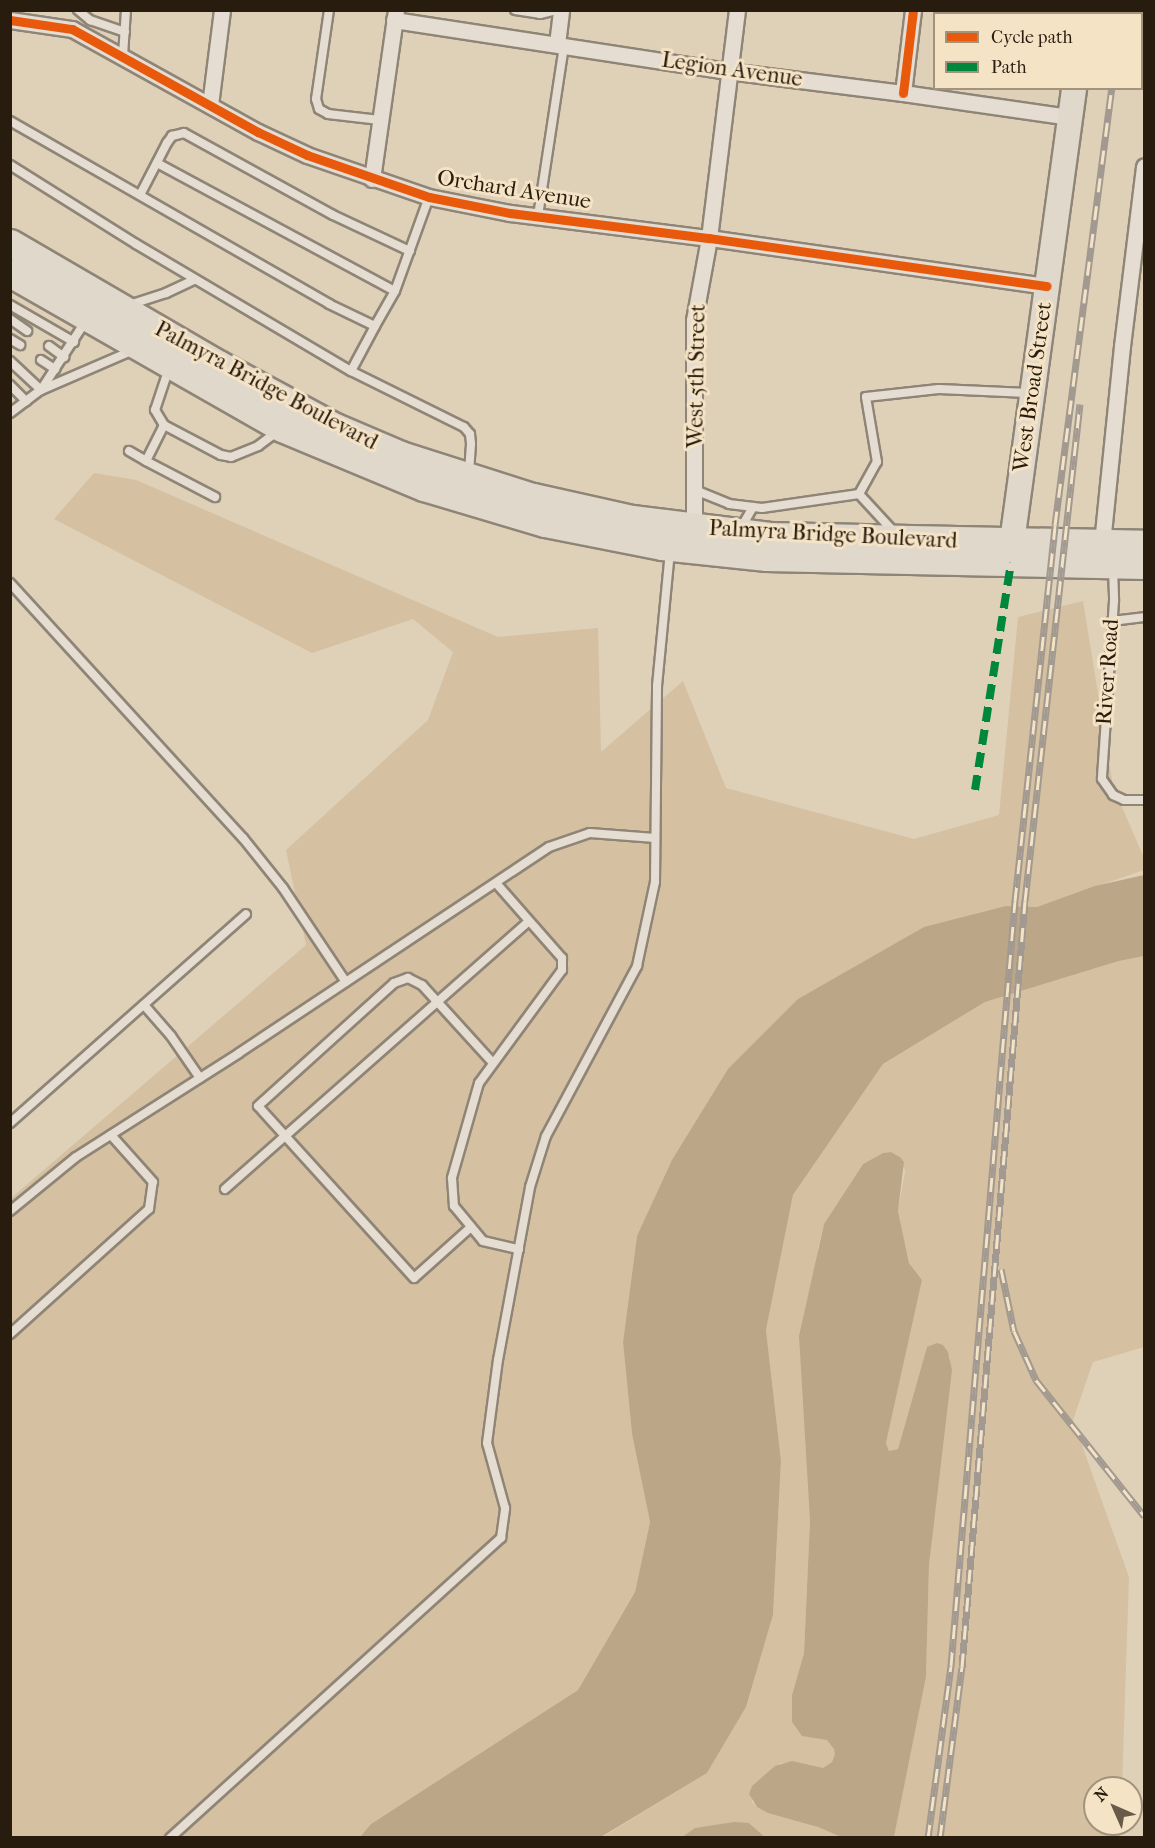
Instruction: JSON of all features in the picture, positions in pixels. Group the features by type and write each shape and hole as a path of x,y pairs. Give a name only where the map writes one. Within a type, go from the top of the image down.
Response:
{"highway":[{"name":"Palmyra Bridge Boulevard","path":"11,243 335,427 401,455 468,478 563,505 694,528 738,533 805,538 1012,542 1107,554 1144,565"},
{"name":"Palmyra Bridge Boulevard","path":"10,273 169,366 282,428 424,487 499,511 586,533 671,547 814,560 1107,554 1144,544"}],"main road":[{"name":"West Broad Street","path":"1012,542 1074,90"}],"street":[{"path":"54,27 56,10"},
{"path":"210,105 222,10"},
{"path":"560,10 560,44"},
{"name":"West 5th Street","path":"694,528 694,320 709,238 737,10"},
{"path":"903,93 913,10"},
{"path":"372,179 395,15"},
{"name":"Legion Avenue","path":"395,15 728,71 1070,117"},
{"name":"Orchard Avenue","path":"10,21 72,29 258,132 307,155 429,197 538,216 1047,286"},
{"path":"1107,554 1122,346 1144,166"}],"lane":[{"path":"78,10 90,20 125,32"},
{"path":"123,56 126,10"},
{"path":"329,10 316,99 319,109 328,114 380,120"},
{"path":"515,10 540,14 560,10"},
{"path":"538,216 560,44"},
{"path":"10,122 329,304 375,326"},
{"path":"140,195 172,136 184,133 333,215 410,250"},
{"path":"157,163 395,291"},
{"path":"10,165 194,280 351,371 464,427 470,434 471,444 468,478"},
{"path":"351,371 395,291 429,197"},
{"path":"121,307 166,293 194,280"},
{"path":"10,305 74,342"},
{"path":"41,390 74,342 87,318"},
{"path":"10,319 27,331"},
{"path":"10,339 20,345"},
{"path":"49,346 64,357"},
{"path":"10,412 41,390 138,348"},
{"path":"41,360 55,369"},
{"path":"10,362 41,390"},
{"path":"169,366 155,410 164,425 221,455 231,457 258,446 282,428"},
{"path":"10,385 26,401"},
{"path":"859,494 877,462 866,397 939,389 1032,393"},
{"path":"146,461 164,425"},
{"path":"129,451 215,497"},
{"path":"695,490 729,504 753,507 780,506 859,494"},
{"path":"859,494 902,540"},
{"path":"738,533 753,507"},
{"path":"170,1838 501,1538 505,1508 487,1443 530,1187 546,1136 637,966 655,882 657,686 671,547"},
{"name":"River Road","path":"1107,554 1112,621 1102,779 1113,795 1124,800 1144,800"},
{"path":"10,583 243,838 283,888 346,982"},
{"path":"1112,621 1144,617"},
{"path":"11,1209 76,1157 200,1078 549,847 590,833 655,838"},
{"path":"496,883 562,958 562,970 479,1083 452,1178 454,1206 483,1241 519,1250"},
{"path":"10,1123 246,915"},
{"path":"225,1189 529,921"},
{"path":"471,1227 414,1278 258,1106 394,983 408,978 422,985 493,1063"},
{"path":"144,1005 171,1036 200,1078"},
{"path":"10,1334 149,1209 153,1182 111,1135"}],"shaded area":[{"path":"94,473 136,480 498,637 598,628 601,752 683,681 726,788 914,839 999,815 1018,617 1083,601 1113,786 1144,858 1144,870 1037,907 1006,906 637,1236 623,1342 632,1434 650,1522 635,1592 578,1690 371,1824 360,1837 11,1837 10,1199 306,945 286,850 428,720 453,652 413,619 312,653 54,519"},
{"path":"1144,875 1144,956 1119,961 985,1002 883,1064 793,1195 766,1330 781,1461 773,1615 746,1707 707,1773 601,1837 360,1837 371,1824 578,1690 635,1592 650,1522 632,1434 623,1342 637,1236 672,1160 728,1069 798,999 924,927 1006,906 1037,907 1095,886"},
{"path":"1144,956 1144,1347 1093,1362 1073,1420 1129,1577 1122,1776 1083,1776 1083,1836 1120,1837 894,1837 926,1677 929,1565 950,1357 943,1346 927,1347 898,1449 889,1451 886,1443 922,1280 909,1263 898,1211 905,1171 900,1157 891,1152 883,1153 863,1164 824,1224 818,1248 804,1653 792,1695 792,1722 802,1736 827,1739 835,1749 835,1754 832,1762 823,1768 781,1763 752,1786 752,1802 757,1807 841,1837 765,1837 749,1823 695,1828 682,1837 601,1838 707,1773 746,1707 773,1615 781,1461 766,1330 793,1195 883,1064 985,1002 1119,961"},
{"path":"891,1152 904,1162 898,1211 909,1263 922,1280 886,1443 889,1451 898,1449 927,1347 937,1343 943,1345 948,1352 952,1370 929,1565 926,1677 894,1837 841,1837 818,1827 768,1813 757,1807 749,1794 752,1786 775,1766 792,1761 823,1768 832,1762 835,1754 827,1740 802,1736 792,1722 792,1695 804,1653 810,1520 799,1336 824,1224 863,1164 883,1153"},
{"path":"734,1822 749,1823 765,1837 682,1837 695,1828"}],"railway":[{"path":"928,1838 951,1666 1015,901 1055,525 1112,90"},
{"path":"940,1838 962,1667 1025,901 1080,404"},
{"path":"1001,1269 1014,1331 1036,1380 1144,1516"}],"marked path":[{"path":"975,790 1011,563"}],"cycle path":[{"path":"903,93 913,10"},
{"path":"10,20 72,29 258,132 307,155 429,197 510,213 709,238 1047,286"}]}
